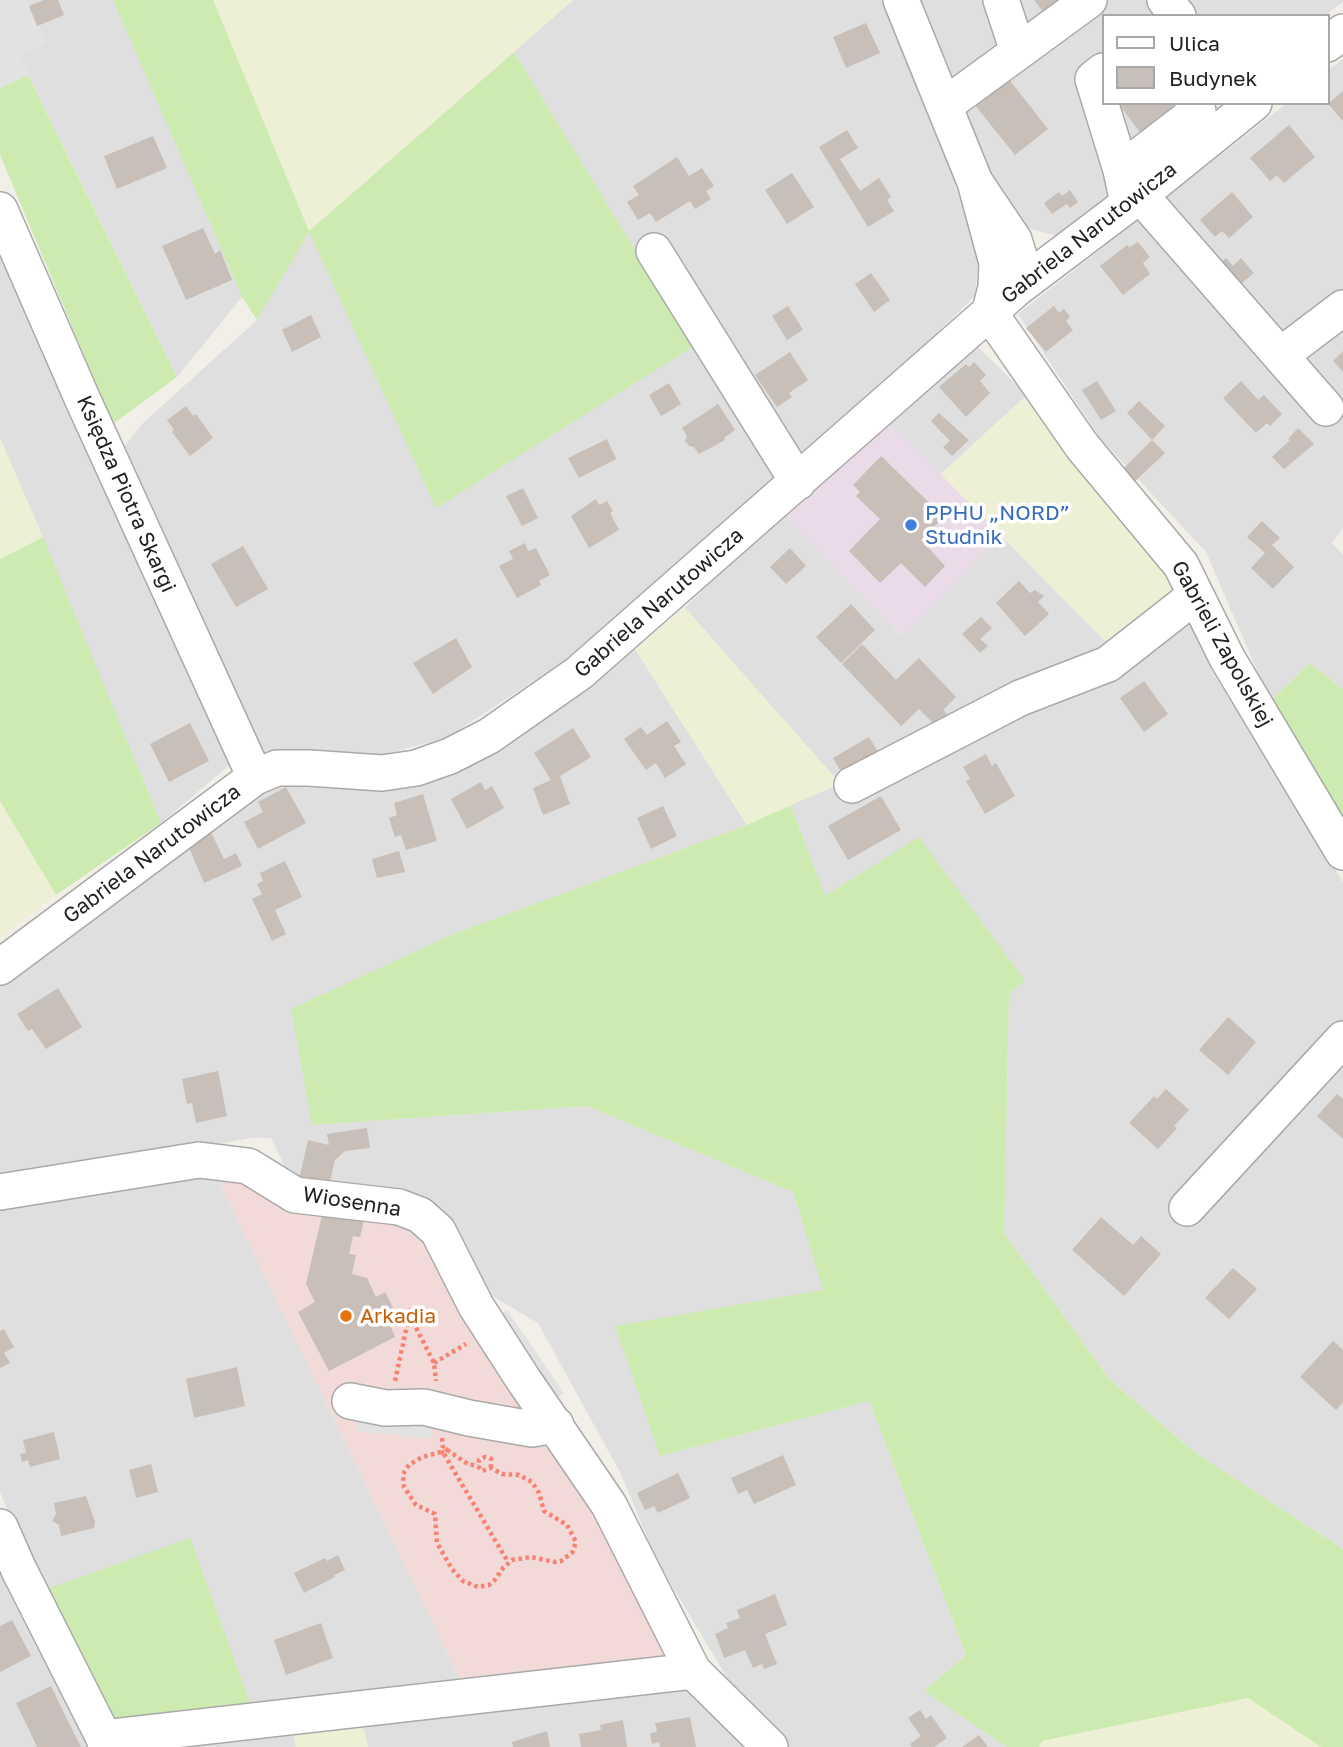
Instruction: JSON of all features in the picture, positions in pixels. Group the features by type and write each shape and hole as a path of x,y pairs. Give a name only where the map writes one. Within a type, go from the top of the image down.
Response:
{"street":[{"path":"901,0 1010,264"},
{"path":"1001,0 1018,51"},
{"path":"944,106 1088,0"},
{"path":"1165,0 1176,14"},
{"path":"1102,72 1093,79 1130,189 1326,408"},
{"path":"1130,189 1198,111 1194,105"},
{"name":"Gabriela Narutowicza","path":"0,967 255,778 277,768 382,773 416,768 450,756 489,736 579,673 990,311 1010,264 1059,256 1130,189 1251,105"},
{"name":"Księdza Piotra Skargi","path":"0,210 82,398 255,778"},
{"path":"654,251 798,482"},
{"path":"1281,355 1343,308"},
{"name":"Gabrieli Zapolskiej","path":"990,311 1082,446 1181,565 1227,659 1343,852"},
{"path":"852,785 1020,698 1108,664 1196,595"},
{"path":"1187,1208 1343,1039"},
{"name":"Wiosenna","path":"0,1192 199,1160 248,1166 295,1195 399,1207 420,1215 438,1231 477,1306 523,1379 610,1505 693,1671 770,1747"},
{"path":"350,1401 385,1408 424,1407 469,1419 532,1429 556,1425"},
{"path":"0,1527 105,1742 693,1671"}],"path":[{"path":"395,1383 411,1307 410,1316 434,1363 444,1451 508,1562"},
{"path":"434,1363 450,1354"},
{"path":"444,1451 485,1471 491,1468 502,1474 519,1475 532,1482 539,1493 544,1511 567,1525 576,1542 572,1553 561,1561 524,1557 508,1562 494,1581 478,1587 468,1585 460,1579 447,1562 437,1543 436,1517 432,1511 416,1505 411,1499 404,1487 403,1474 414,1460 444,1451"},
{"path":"478,1466 479,1460 485,1457 491,1459 491,1468"}],"shaded area":[{"path":"0,0 26,0 47,43 19,56 28,75 0,88"},
{"path":"26,0 114,0 242,297 177,377 19,56 46,43"},
{"path":"573,0 883,0 930,115 979,251 975,296 899,370 617,623 572,656 446,738 374,757 258,754 122,449 143,423 257,320 309,231 436,507 693,346 514,52"},
{"path":"918,0 1343,0 1327,14 1102,14 1102,105 1210,105 1069,239 1030,229 1007,214 948,64"},
{"path":"1343,59 1343,528 1332,543 1343,555 1343,689 1310,663 1270,701 1206,552 1099,437 1018,314 1284,105 1329,105 1329,70"},
{"path":"0,233 233,762 161,823 0,438"},
{"path":"973,342 1027,395 941,474 884,421"},
{"path":"884,421 941,474 1000,535 902,636 780,510"},
{"path":"780,510 902,636 1000,535 1112,648 1179,586 1212,671 1343,882 1343,1549 1194,1452 1109,1379 1004,1233 1009,994 1025,980 825,897 791,806 839,784 685,608"},
{"path":"635,649 747,825 451,935 312,1125 587,1106 793,1192 824,1290 660,1456 869,1401 966,1655 924,1691 1007,1747 786,1747 742,1703 656,1559 622,1476 538,1323 492,1296 447,1229 294,1186 271,1138 250,1138 0,1187 0,979 262,788 478,756"},
{"path":"215,1173 462,1683 253,1711 41,1591 0,1492 0,1206"},
{"path":"215,1173 397,1217 421,1231 597,1500 676,1661 462,1683"},
{"path":"507,1310 564,1393 548,1405 491,1320"},
{"path":"354,1416 433,1424 430,1439 357,1431"},
{"path":"0,1553 92,1747 0,1747"},
{"path":"676,1674 748,1747 368,1747 362,1721"},
{"path":"292,1728 296,1747 121,1747"}],"green space":[{"path":"113,0 213,0 309,231 514,52 694,346 436,508 309,232 257,320 242,297"},
{"path":"213,0 573,0 309,231"},
{"path":"28,75 177,377 113,424 0,155 0,88"},
{"path":"1027,395 1179,586 1112,648 941,474"},
{"path":"0,438 43,537 0,559"},
{"path":"43,537 161,823 56,895 0,801 0,559"},
{"path":"685,608 840,783 747,825 635,649"},
{"path":"1310,663 1343,689 1343,827 1270,701"},
{"path":"840,783 791,806 825,896 919,837 1025,981 1009,994 1004,1233 1109,1379 1194,1452 1343,1549 1343,1747 1321,1747 1248,1698 1042,1741 1039,1747 1007,1747 924,1691 966,1655 869,1401 660,1456 615,1326 823,1290 793,1192 587,1106 312,1125 291,1009 451,935 747,825"},
{"path":"0,801 56,895 0,938"},
{"path":"190,1538 253,1711 109,1720 41,1591"},
{"path":"1248,1698 1321,1747 1039,1747 1042,1741"},
{"path":"362,1721 368,1747 296,1747 292,1728"}],"building":[{"path":"44,0 58,0 64,15 37,26 29,6"},
{"path":"1034,0 1077,0 1050,21"},
{"path":"866,23 880,53 846,68 833,37"},
{"path":"1004,73 1048,129 1015,155 970,99"},
{"path":"1343,91 1343,121 1329,105"},
{"path":"1120,105 1174,105 1179,112 1145,139"},
{"path":"1289,125 1315,157 1284,183 1277,175 1270,181 1250,158"},
{"path":"847,130 858,148 840,159 860,191 879,178 891,197 887,200 894,211 868,227 819,147"},
{"path":"153,136 167,168 117,189 104,156"},
{"path":"677,157 689,176 702,168 714,186 706,191 711,199 695,209 690,201 656,222 650,213 638,220 627,202 639,195 633,186"},
{"path":"792,173 814,207 787,224 765,190"},
{"path":"1070,190 1078,202 1070,208 1067,204 1052,214 1044,203 1059,192 1062,196"},
{"path":"1232,192 1253,217 1229,238 1222,231 1215,237 1200,220"},
{"path":"203,228 215,254 220,250 232,280 186,300 162,246"},
{"path":"1138,242 1150,257 1143,263 1150,274 1123,295 1100,266 1127,245 1130,247"},
{"path":"1226,258 1233,266 1241,258 1254,273 1236,288 1217,266"},
{"path":"871,273 890,300 874,312 855,284"},
{"path":"788,306 803,330 787,340 772,316"},
{"path":"1054,306 1059,313 1064,309 1070,317 1066,321 1073,330 1046,352 1026,328"},
{"path":"311,315 321,337 292,352 282,330"},
{"path":"1343,351 1343,372 1333,361"},
{"path":"790,352 808,380 789,393 792,397 777,407 755,375"},
{"path":"974,362 986,375 980,381 990,393 966,417 939,387 966,364 969,367"},
{"path":"1097,381 1116,411 1101,420 1082,390"},
{"path":"1241,381 1258,400 1264,395 1282,414 1270,426 1267,423 1256,433 1223,398"},
{"path":"669,383 681,404 661,416 649,395"},
{"path":"1139,401 1165,426 1152,440 1127,413"},
{"path":"718,404 735,430 724,438 725,440 699,454 685,441 687,436 682,428"},
{"path":"186,406 193,416 196,414 213,438 190,456 172,432 174,430 167,420"},
{"path":"939,413 969,440 952,456 943,447 950,441 931,421"},
{"path":"1298,428 1314,444 1284,469 1272,457"},
{"path":"607,439 616,459 579,478 568,458"},
{"path":"1152,440 1165,453 1129,487 1118,474"},
{"name":"PPHU „NORD” Studnik","path":"881,456 944,517 921,540 945,566 925,587 901,563 880,583 849,551 880,519 856,496 860,492 853,485"},
{"path":"523,488 538,518 522,526 506,496"},
{"path":"596,499 599,505 607,501 619,530 589,548 571,516"},
{"path":"1262,521 1280,538 1272,545 1294,567 1273,589 1251,568 1265,553 1247,537"},
{"path":"525,543 528,551 536,548 550,575 539,581 541,585 517,598 499,566 513,559 509,551"},
{"path":"243,546 268,589 236,607 211,564"},
{"path":"790,548 806,566 786,584 770,567"},
{"path":"1019,581 1030,593 1035,590 1044,596 1038,602 1049,614 1025,636 996,603"},
{"path":"851,604 875,630 841,663 816,637"},
{"path":"981,617 992,628 980,639 988,646 980,653 962,634"},
{"path":"456,638 472,667 433,694 413,663"},
{"path":"862,644 896,680 919,658 956,697 943,710 947,714 935,725 919,709 901,726 842,664"},
{"path":"1144,681 1168,714 1144,732 1120,698"},
{"path":"667,721 681,742 674,746 686,764 665,778 656,763 646,770 624,739 641,727 647,735"},
{"path":"190,723 209,761 169,782 150,744"},
{"path":"573,728 591,757 560,776 570,804 543,815 533,788 551,780 534,753"},
{"path":"869,737 880,755 844,777 833,758"},
{"path":"986,754 992,766 996,763 1015,796 985,814 966,781 970,779 963,767"},
{"path":"481,782 485,790 492,786 504,808 467,829 451,799"},
{"path":"286,787 306,823 258,849 244,822 263,812 258,802"},
{"path":"423,794 437,841 406,850 401,835 395,837 389,818 397,815 394,803"},
{"path":"881,796 901,830 848,860 828,826"},
{"path":"663,806 677,836 651,849 637,818"},
{"path":"208,826 224,859 236,853 242,866 204,883 187,843"},
{"path":"399,851 405,872 377,878 372,859"},
{"path":"285,861 302,897 275,910 286,934 272,941 252,899 262,894 257,884 263,881 260,873"},
{"path":"58,988 82,1027 46,1049 32,1029 28,1031 17,1014"},
{"path":"1228,1017 1256,1042 1228,1075 1199,1050"},
{"path":"218,1071 227,1116 196,1123 192,1103 187,1104 182,1079"},
{"path":"1166,1089 1189,1110 1158,1149 1129,1123 1154,1096 1157,1099"},
{"path":"1337,1094 1343,1099 1343,1139 1317,1116"},
{"path":"367,1128 370,1148 345,1151 335,1160 329,1186 299,1179 308,1140 329,1145 327,1134"},
{"name":"Arkadia","path":"324,1207 365,1216 360,1237 353,1236 349,1254 356,1255 352,1274 367,1278 376,1297 385,1292 396,1313 387,1318 395,1337 329,1371 298,1312 315,1302 306,1284"},
{"path":"1101,1217 1133,1245 1141,1236 1161,1254 1124,1296 1072,1250"},
{"path":"1233,1268 1257,1289 1229,1319 1205,1298"},
{"path":"4,1329 14,1347 4,1353 10,1363 0,1368 0,1331"},
{"path":"1333,1341 1343,1350 1343,1402 1336,1410 1300,1377"},
{"path":"237,1367 245,1406 194,1418 186,1379"},
{"path":"54,1432 60,1459 30,1467 28,1460 22,1462 20,1454 26,1453 23,1440"},
{"path":"783,1455 796,1485 754,1504 747,1490 738,1494 731,1478"},
{"path":"151,1464 158,1492 136,1498 129,1470"},
{"path":"678,1473 690,1498 658,1513 654,1506 645,1510 637,1493"},
{"path":"86,1496 95,1522 94,1528 61,1536 59,1525 52,1521 56,1514 54,1503"},
{"path":"338,1555 345,1570 304,1593 294,1573 325,1558 327,1561"},
{"path":"775,1594 787,1625 765,1634 777,1664 764,1669 762,1664 753,1668 745,1650 724,1658 715,1634 728,1628 726,1623 740,1618 737,1610"},
{"path":"12,1620 31,1656 0,1672 0,1626"},
{"path":"321,1623 333,1658 286,1675 274,1640"},
{"path":"51,1686 81,1747 37,1747 16,1703"},
{"path":"920,1710 926,1719 931,1715 947,1738 934,1747 912,1747 910,1744 921,1736 908,1718"},
{"path":"690,1717 696,1747 660,1747 659,1742 652,1744 650,1733 657,1732 655,1723"},
{"path":"623,1720 627,1747 581,1747 579,1734 601,1730 600,1725"},
{"path":"547,1731 550,1747 513,1747 512,1742"},
{"path":"979,1735 988,1747 962,1747"}],"place":[{"name":"PPHU „NORD” Studnik","path":"911,525"},
{"name":"Arkadia","path":"346,1316"}]}
